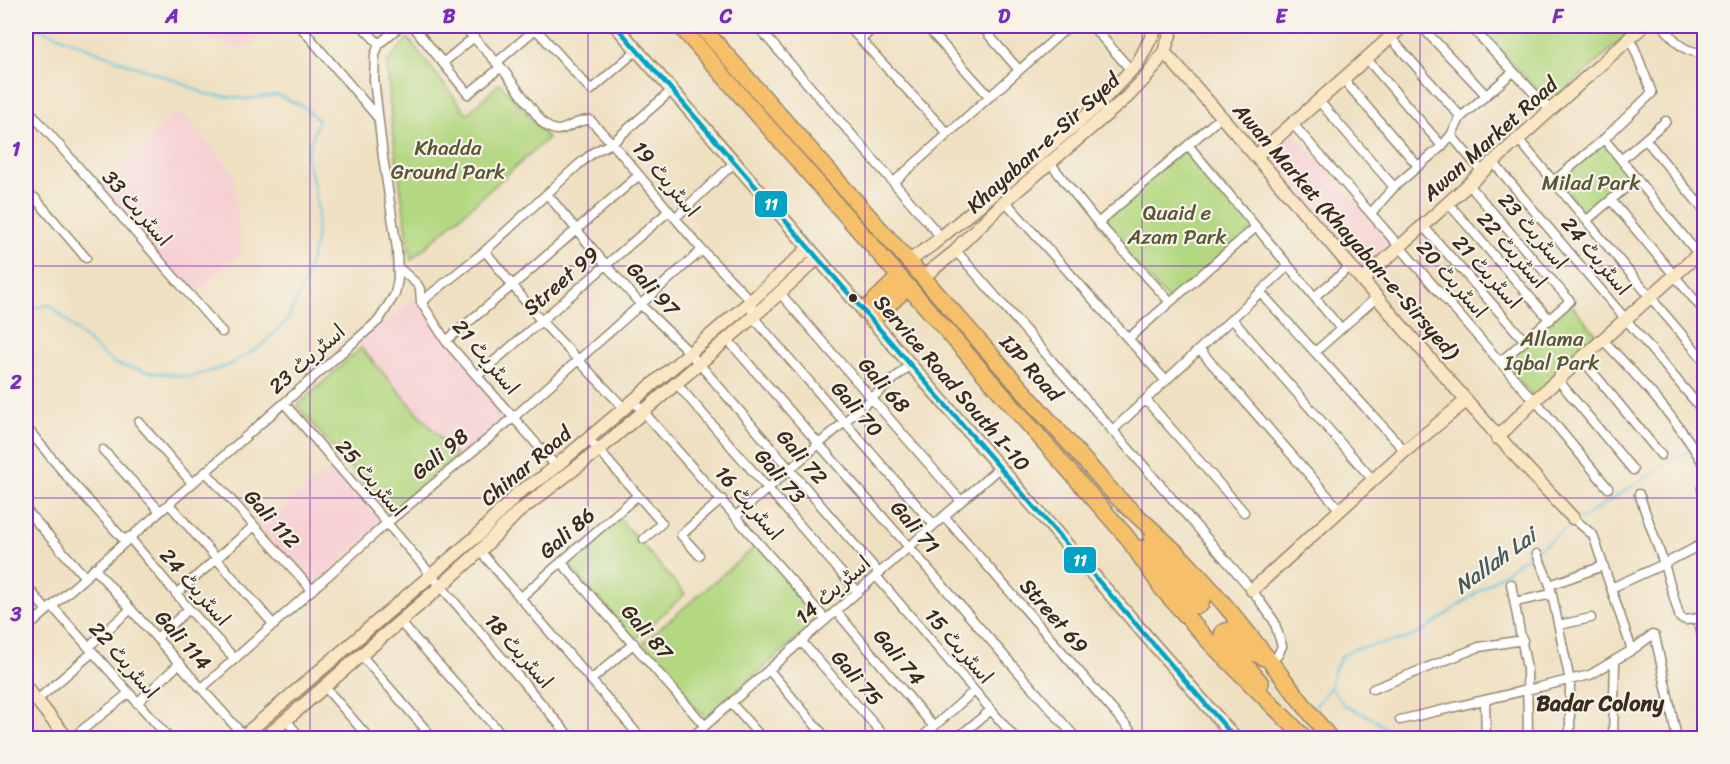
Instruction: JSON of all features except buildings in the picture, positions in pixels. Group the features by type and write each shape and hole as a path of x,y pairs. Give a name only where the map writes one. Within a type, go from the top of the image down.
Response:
{"highway":[{"name":"IJP Road","path":"680,26 1127,537 1163,590 1213,646 1305,738"},
{"name":"IJP Road","path":"701,26 1115,495 1188,565 1271,661 1330,738"},
{"path":"868,316 903,282"},
{"path":"1127,537 1147,552 1194,604 1200,606 1202,600 1155,546 1146,525"},
{"path":"1268,703 1260,680 1222,636 1223,632 1229,630 1245,649 1271,661"}],"street":[{"path":"300,26 379,119"},
{"path":"362,26 379,45 399,26"},
{"path":"413,26 468,94 536,27 591,90 637,50"},
{"path":"463,26 498,65"},
{"name":"Service Road South I-10","path":"616,26 1236,738"},
{"path":"757,26 1252,590 1274,621 1282,646 1278,655 1271,661"},
{"path":"848,26 948,134"},
{"path":"861,39 876,26"},
{"path":"926,26 989,96"},
{"path":"981,26 1019,70"},
{"path":"894,182 1069,26"},
{"path":"1092,26 1131,70"},
{"name":"Khayaban-e-Sir Syed","path":"909,261 1094,109 1131,70 1149,44 1157,26"},
{"name":"Khayaban-e-Sir Syed","path":"922,277 954,251 1005,201 1127,97 1148,75 1164,52 1173,26"},
{"path":"1256,156 1403,26"},
{"path":"1421,26 1486,95"},
{"path":"1470,26 1550,110"},
{"name":"Awan Market Road","path":"1363,280 1643,26"},
{"path":"1663,26 1683,49 1704,52"},
{"path":"443,63 474,37"},
{"path":"1390,37 1461,117"},
{"path":"1554,181 1604,139 1653,93 1630,37"},
{"name":"اسٹریٹ 23","path":"26,629 379,320 395,294 398,279 397,249 374,79 375,55 379,45"},
{"name":"Awan Market (Khayaban-e-Sirsyed)","path":"1164,52 1222,116 1497,438 1573,518 1593,535 1632,650"},
{"path":"1366,58 1442,146"},
{"name":"اسٹریٹ 19","path":"498,65 550,130 560,131 580,120 590,120 702,250 751,301"},
{"path":"1371,213 1394,187 1442,146 1461,117 1513,72"},
{"path":"1343,79 1418,166"},
{"path":"420,302 485,251 594,152 612,143 671,91"},
{"path":"1318,100 1394,187"},
{"name":"اسٹریٹ 33","path":"26,107 222,332"},
{"path":"1098,223 1222,116"},
{"path":"1621,160 1666,121"},
{"name":"اسٹریٹ 20","path":"1292,123 1608,488"},
{"path":"1451,135 1482,172"},
{"path":"1518,139 1704,360"},
{"path":"1497,438 1603,339 1702,255 1604,139"},
{"path":"1645,139 1704,210"},
{"path":"1188,145 1341,329"},
{"name":"Street 99","path":"477,376 606,265 672,215 735,162"},
{"name":"اسٹریٹ 24","path":"1493,162 1704,412"},
{"path":"1050,163 1098,223 1170,302"},
{"path":"446,341 639,175"},
{"path":"1587,220 1637,178"},
{"name":"اسٹریٹ 23","path":"1468,184 1570,301 1550,320"},
{"name":"Gali 97","path":"547,194 606,265 698,364"},
{"path":"35,198 86,258"},
{"path":"1611,200 1704,311"},
{"path":"1005,201 1166,381"},
{"name":"اسٹریٹ 22","path":"1448,203 1550,320"},
{"name":"اسٹریٹ 21","path":"1423,226 1525,341"},
{"path":"1129,338 1256,227"},
{"path":"941,237 954,251"},
{"name":"Chinar Road","path":"243,737 478,535 519,492 543,477 589,439 751,301 809,248"},
{"name":"Gali 98","path":"202,688 387,523 514,417 702,250"},
{"path":"485,251 542,322 578,360 629,404"},
{"name":"Chinar Road","path":"265,738 440,587 517,513 599,450 818,258"},
{"path":"1112,431 1288,266"},
{"path":"1314,297 1351,266"},
{"name":"اسٹریٹ 21","path":"398,267 417,284 420,289 420,302 446,341 555,466"},
{"name":"Gali 68","path":"779,292 961,501"},
{"path":"1261,292 1405,451"},
{"path":"1315,352 1377,297"},
{"path":"751,301 753,317"},
{"name":"Gali 70","path":"753,317 934,525"},
{"path":"1232,319 1373,480"},
{"path":"1500,362 1550,320"},
{"name":"Gali 71","path":"727,339 1076,738"},
{"path":"1603,339 1639,378 1700,456 1704,465"},
{"path":"1200,350 1340,510"},
{"path":"1582,359 1661,455"},
{"name":"Gali 72","path":"698,364 878,575"},
{"path":"736,516 910,365"},
{"path":"1558,380 1633,470"},
{"name":"Gali 73","path":"676,383 858,592"},
{"path":"1146,400 1244,512"},
{"path":"1252,590 1405,451 1466,401"},
{"name":"اسٹریٹ 25","path":"284,403 440,587"},
{"name":"اسٹریٹ 16","path":"629,404 644,410 826,620"},
{"path":"139,422 192,483"},
{"name":"اسٹریٹ 24","path":"26,427 69,479 127,539 235,659"},
{"path":"589,439 662,523 644,539"},
{"path":"104,450 160,511"},
{"name":"اسٹریٹ 14","path":"691,738 999,468"},
{"name":"Gali 112","path":"206,472 312,590"},
{"path":"1639,494 1680,618 1686,620 1698,618 1704,644"},
{"name":"Gali 86","path":"520,598 638,495"},
{"path":"699,555 681,535 722,500"},
{"path":"169,504 274,625"},
{"path":"26,510 86,577"},
{"name":"Street 69","path":"944,516 1137,738"},
{"path":"176,594 254,526"},
{"path":"1611,588 1704,543"},
{"path":"480,551 641,738"},
{"path":"1537,554 1550,585 1570,681 1570,738"},
{"name":"Gali 87","path":"561,562 705,726"},
{"path":"1550,585 1603,566"},
{"name":"Gali 114","path":"94,568 243,737"},
{"name":"اسٹریٹ 15","path":"878,575 1015,738"},
{"path":"1511,584 1527,669 1528,738"},
{"name":"اسٹریٹ 22","path":"26,585 90,649 169,738"},
{"name":"اسٹریٹ 18","path":"440,587 566,737"},
{"path":"1515,602 1552,594"},
{"path":"37,700 131,609"},
{"path":"157,638 189,609"},
{"name":"Gali 74","path":"836,611 934,727"},
{"path":"1559,625 1591,618"},
{"path":"400,622 505,738"},
{"path":"1400,720 1590,675 1649,637 1655,636 1677,738"},
{"path":"1372,689 1479,647 1523,640"},
{"name":"Gali 75","path":"801,641 886,738"},
{"path":"591,680 634,643"},
{"path":"361,655 433,738"},
{"path":"1613,738 1615,661"},
{"path":"137,703 180,663"},
{"path":"769,670 826,738"},
{"path":"324,686 369,738"},
{"path":"26,687 67,738"},
{"path":"921,738 974,691"},
{"path":"72,738 129,693"},
{"path":"1485,700 1486,738"},
{"path":"731,703 762,738"},
{"path":"957,738 990,710"},
{"path":"286,720 301,738"},
{"path":"415,738 426,730"}],"shaded area":[{"path":"163,26 276,26 245,50"},
{"path":"172,113 189,119 234,174 241,252 193,296 99,188"},
{"path":"1294,133 1394,246 1361,273 1262,158"},
{"path":"414,298 512,414 458,459 358,345"},
{"path":"333,466 383,523 312,587 260,529"},
{"path":"26,703 56,738 26,738"}],"green space":[{"path":"1477,26 1637,26 1550,104"},
{"name":"Khadda Ground Park","path":"408,38 467,114 500,83 548,138 411,260 392,127 387,63"},
{"name":"Milad Park","path":"1604,142 1633,177 1588,216 1558,182"},
{"name":"Quaid e Azam Park","path":"1188,145 1256,227 1170,302 1098,223"},
{"name":"Allama Iqbal Park","path":"1571,304 1600,339 1533,397 1503,362"},
{"path":"361,348 456,456 390,513 297,406"},
{"path":"618,517 685,594 635,639 567,563"},
{"path":"757,545 823,616 705,718 643,643"}],"waterway":[{"name":"Nallah Lai","path":"26,303 30,308 51,305 85,339 115,364 150,372 191,377 227,366 260,347 288,319 305,280 316,241 318,212 313,180 306,158 318,120 303,106 277,95 246,99 205,94 178,81 128,64 33,26"},
{"name":"Nallah Lai","path":"1695,445 1704,438"},
{"name":"Nallah Lai","path":"1579,520 1691,449"},
{"name":"Nallah Lai","path":"1315,707 1330,687 1335,668 1342,656 1354,649 1406,639 1423,631 1574,523"},
{"path":"1330,687 1344,705 1370,717 1399,738"}],"transit line":[{"name":"11","path":"616,26 1235,738"}],"district":[{"name":"Badar Colony","path":"1600,703"}]}
